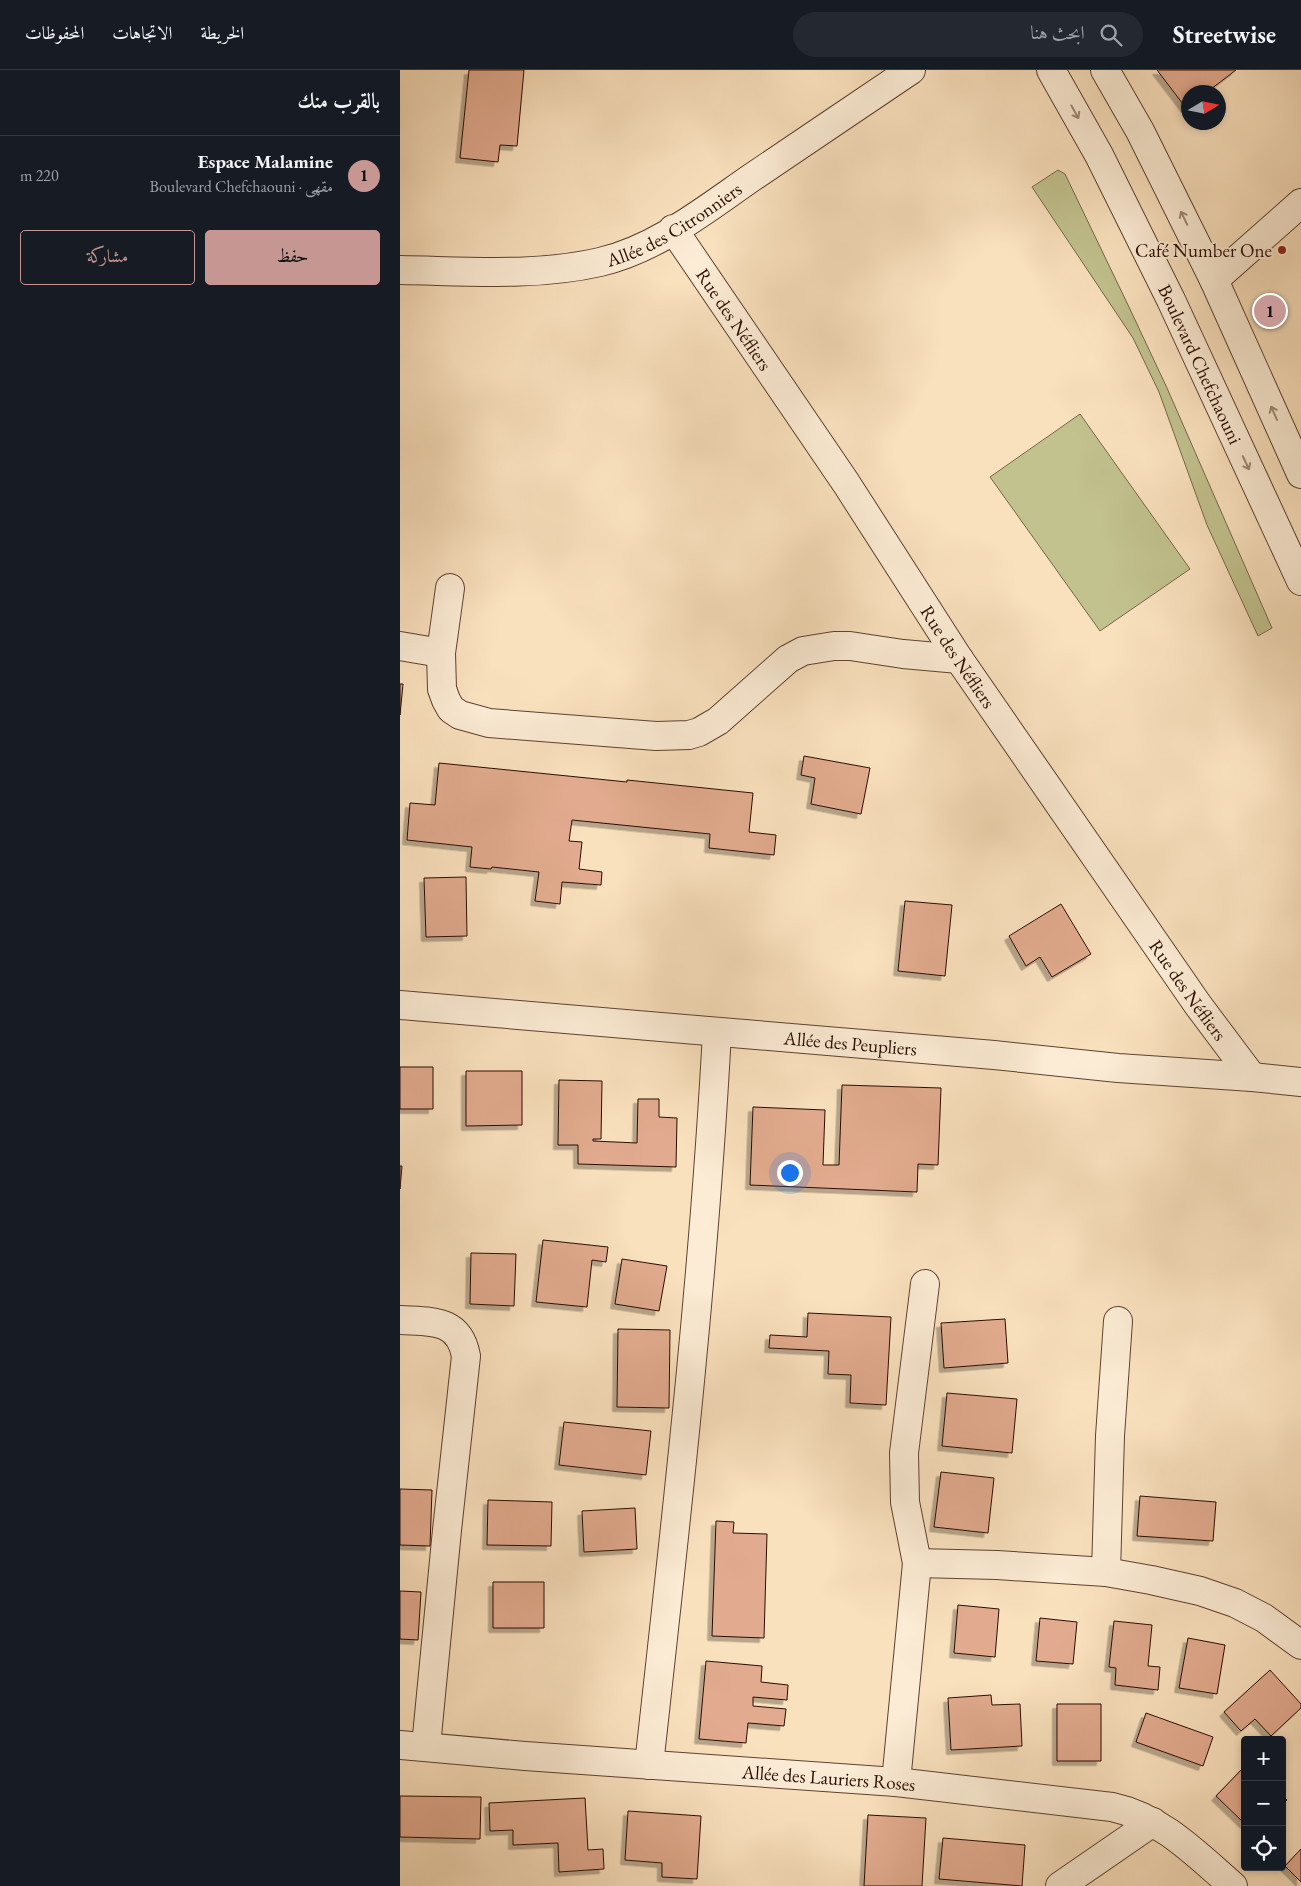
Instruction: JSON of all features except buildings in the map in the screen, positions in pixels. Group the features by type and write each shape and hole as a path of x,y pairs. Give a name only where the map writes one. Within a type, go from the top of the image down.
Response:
{"street":[{"name":"Allée des Citronniers","path":"400,270 521,271 600,262 635,250 696,216 911,70"},
{"name":"Boulevard Chefchaouni","path":"1051,70 1099,155 1164,284 1301,581"},
{"path":"1105,70 1140,131 1214,280 1301,474"},
{"path":"1214,280 1301,203"},
{"name":"Rue des Néfliers","path":"673,229 846,483 959,659 1198,1005 1252,1077"},
{"path":"450,588 441,653 441,675 446,700 451,709 460,715 489,723 674,736 689,735 710,728 788,659 803,651 834,646 850,646 903,654 959,659"},
{"path":"400,646 441,653"},
{"name":"Allée des Peupliers","path":"400,1005 994,1055 1118,1068 1301,1082"},
{"path":"649,1765 682,1460 712,1126 717,1032"},
{"path":"896,1782 917,1563 905,1502 904,1452 924,1284"},
{"path":"400,1320 437,1322 451,1328 462,1340 466,1356 446,1530 413,1746"},
{"path":"1106,1572 1110,1436 1118,1321"},
{"path":"917,1563 997,1565 1106,1572 1200,1591 1235,1603 1264,1618 1301,1645"},
{"name":"Allée des Lauriers Roses","path":"413,1746 896,1782 1112,1807 1131,1811 1154,1822 1196,1854 1233,1886"},
{"path":"1060,1886 1154,1822"}],"green space":[{"path":"1058,170 1065,174 1167,388 1272,628 1258,636 1207,525 1159,392 1133,338 1032,187"},
{"path":"1080,414 1190,569 1100,631 990,477"}],"place":[{"name":"Café Number One","path":"1282,250"},
{"name":"Espace Malamine","path":"1270,311"}]}
